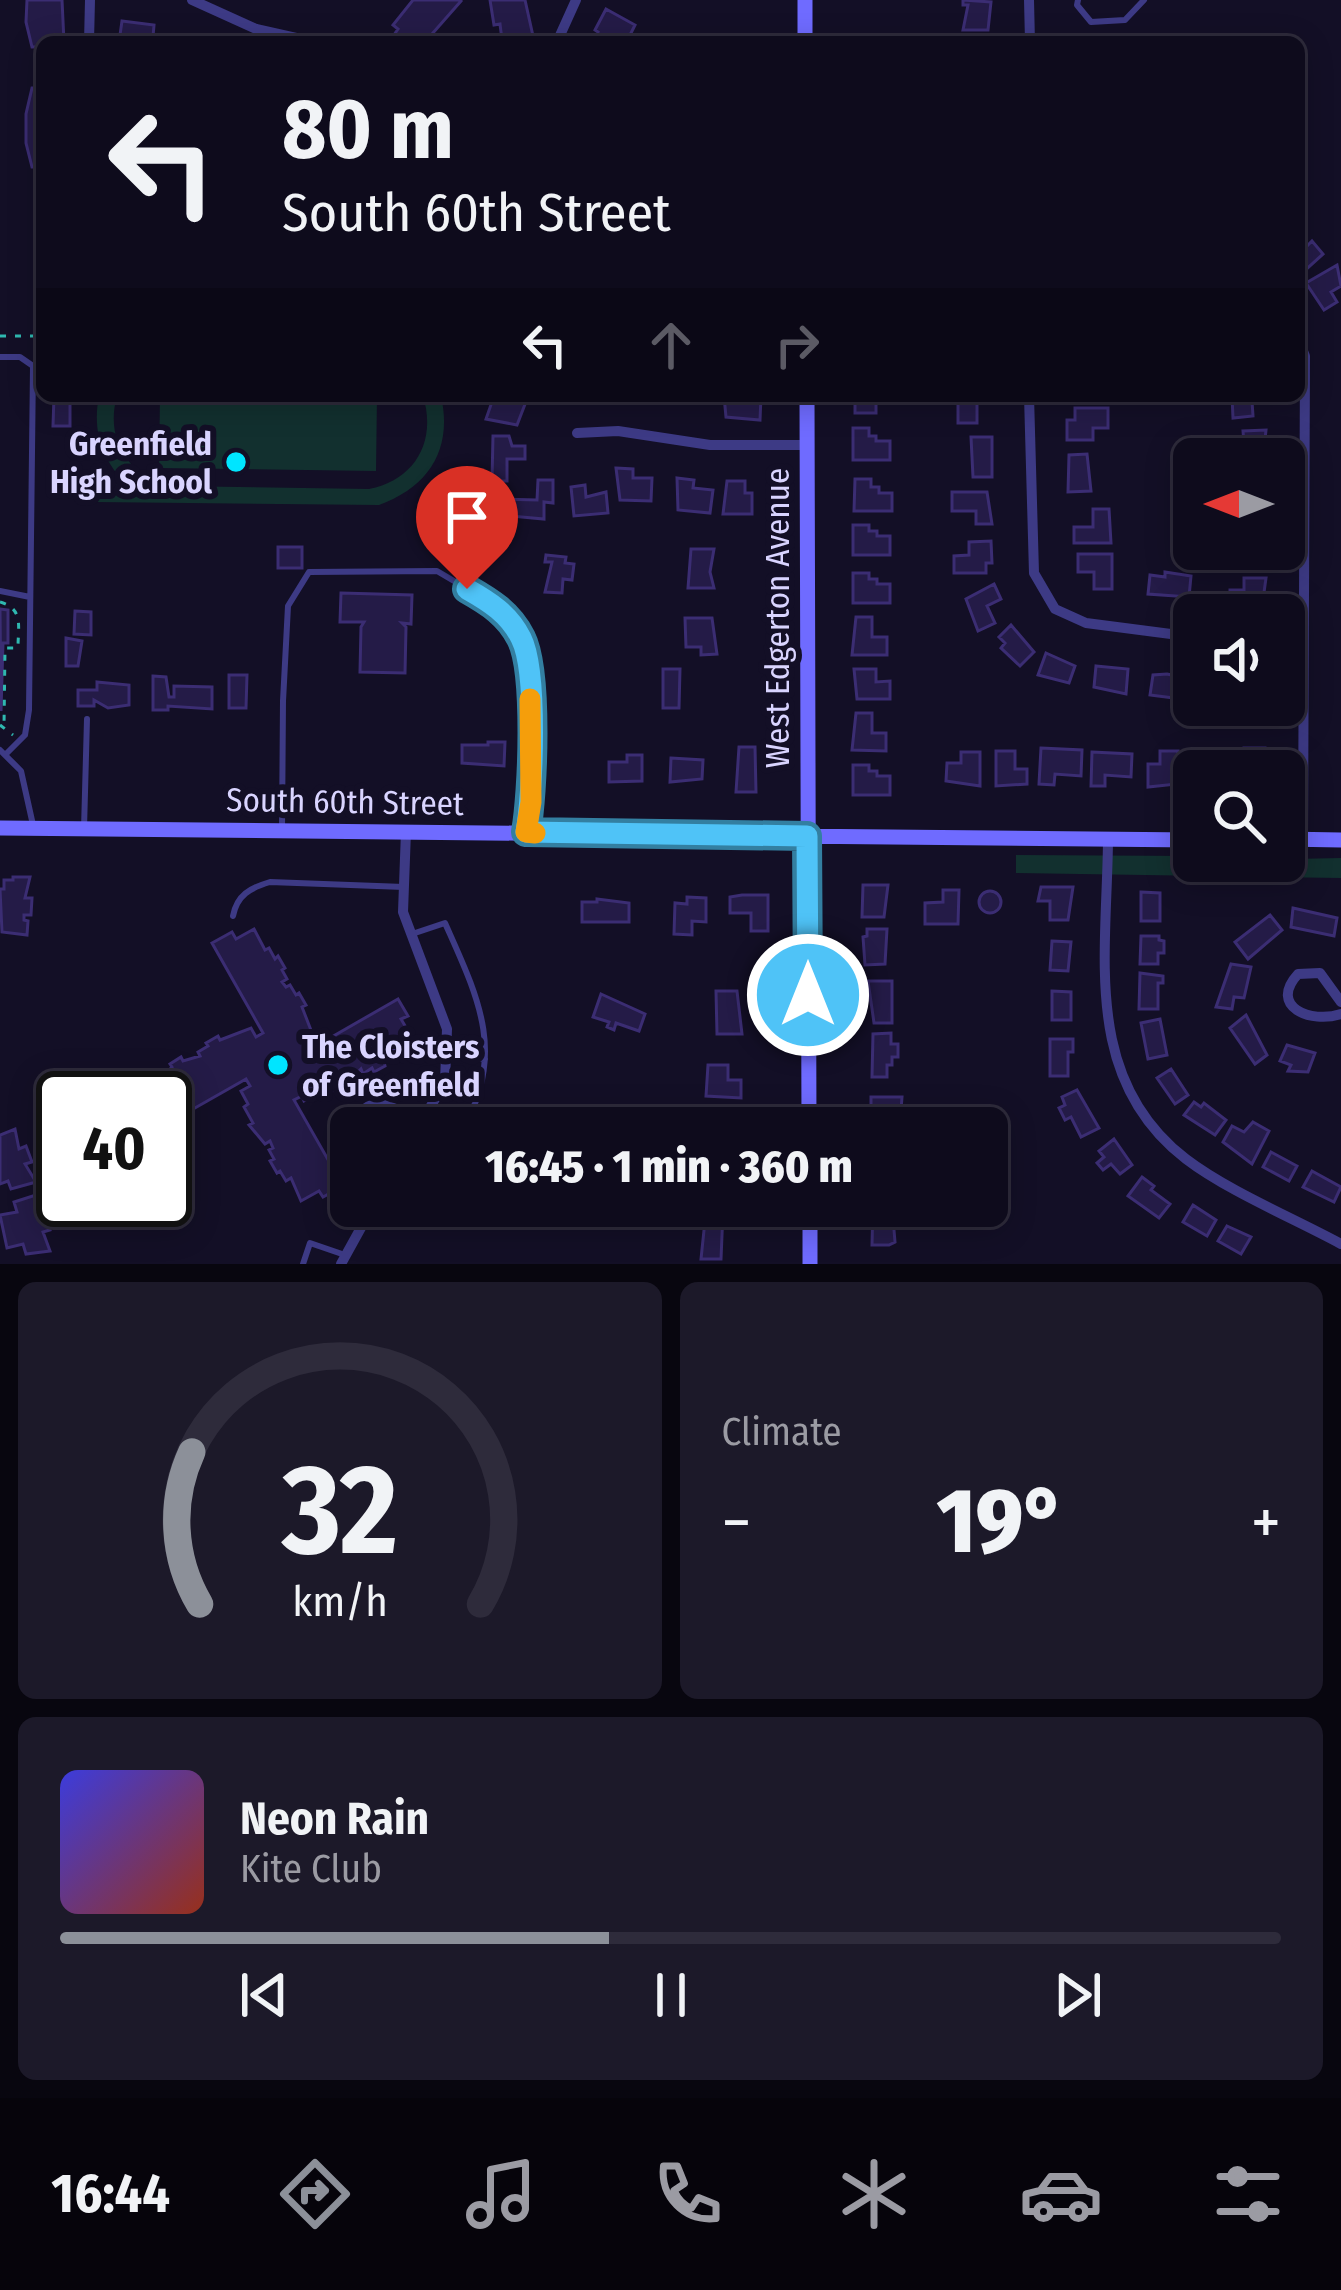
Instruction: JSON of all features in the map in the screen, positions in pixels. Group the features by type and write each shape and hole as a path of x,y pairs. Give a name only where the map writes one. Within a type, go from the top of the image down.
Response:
{"street":[{"path":"89,36 90,0"},
{"path":"192,0 256,29 287,36"},
{"path":"560,36 576,0"},
{"path":"805,0 805,36"},
{"path":"1029,0 1030,36"},
{"name":"West Edgerton Avenue","path":"806,402 809,1107"},
{"path":"1029,402 1034,573 1055,609 1086,623 1173,634"},
{"path":"1303,594 1305,402"},
{"path":"577,433 618,431 710,445 807,445"},
{"name":"South 60th Street","path":"0,828 1173,840"},
{"path":"406,831 403,912 447,1029 445,1082 431,1107"},
{"path":"1305,839 1341,840"},
{"path":"1108,840 1106,1020 1119,1075 1150,1127 1189,1161 1341,1244"},
{"path":"1341,1002 1320,974 1298,974 1289,985 1292,1008 1304,1016 1341,1014"},
{"path":"343,1259 361,1227"},
{"path":"810,1227 810,1264"}],"lane":[{"path":"1078,0 1091,22 1125,20 1144,0"},
{"path":"0,357 20,357 33,366 29,710 25,735 2,752 21,771 34,828"},
{"path":"282,830 288,606 309,572 437,571 498,607 521,637 530,660 531,802 526,832"},
{"path":"0,591 30,597"},
{"path":"84,829 87,718"},
{"path":"233,916 242,895 270,882 404,887"},
{"path":"412,934 446,923 486,1026 475,1107"},
{"path":"446,1058 484,1059"},
{"path":"363,1107 381,1101 391,1107"},
{"path":"303,1264 310,1243 343,1259"}],"path":[{"path":"0,336 36,336"},
{"path":"0,602 19,613 18,648 5,648 2,726 10,732"}],"green space":[{"path":"99,402 116,402 114,426 123,453 141,473 169,486 369,489 399,477 418,456 427,428 424,402 442,402 444,415 440,449 424,477 379,505 95,502 96,484 126,484 101,444"},
{"path":"160,402 377,402 376,471 159,468"},
{"path":"1016,855 1173,856 1173,875 1016,873"},
{"path":"1341,858 1341,878 1305,877 1305,859"}],"building":[{"path":"27,0 62,0 64,36 36,36 36,47 32,47"},
{"path":"413,0 461,1 430,36 393,36 398,29 393,25"},
{"path":"490,0 525,0 533,36 502,36 500,24 494,25"},
{"path":"963,0 991,2 988,30 963,30 968,5"},
{"path":"606,9 635,25 630,36 596,36"},
{"path":"122,21 154,25 153,36 120,36"},
{"path":"32,88 36,88 36,167 32,167 26,143"},
{"path":"1312,241 1323,254 1305,270 1305,246"},
{"path":"1337,265 1341,286 1331,292 1337,302 1324,310 1306,283"},
{"path":"54,402 70,402 70,426 53,426"},
{"path":"492,402 526,402 517,425 486,419"},
{"path":"725,402 761,402 760,420 726,417"},
{"path":"855,402 876,402 876,413 855,413"},
{"path":"958,402 977,402 977,423 958,423"},
{"path":"1232,402 1252,402 1253,416 1233,418"},
{"path":"1075,408 1108,408 1108,428 1093,428 1093,440 1067,440 1067,420 1075,420"},
{"path":"853,428 869,428 869,436 876,436 876,441 890,441 890,460 853,460"},
{"path":"1266,430 1265,438 1244,438 1243,431"},
{"path":"493,436 509,436 512,446 525,446 525,459 507,459 507,481 492,481"},
{"path":"971,437 992,437 992,477 973,477"},
{"path":"1087,454 1091,491 1068,492 1069,455"},
{"path":"616,468 633,469 633,478 652,478 651,501 620,500"},
{"path":"677,478 694,480 693,488 713,490 710,513 678,510"},
{"path":"855,479 871,479 871,487 879,487 879,493 892,493 892,511 854,511"},
{"path":"538,480 553,480 553,503 544,502 544,519 501,515 501,499 537,500"},
{"path":"727,481 745,481 745,493 752,493 752,514 723,514"},
{"path":"585,485 586,497 606,492 608,513 574,516 571,487"},
{"path":"952,492 987,492 992,524 976,524 976,511 952,511"},
{"path":"1093,509 1109,509 1111,543 1074,543 1074,527 1093,527"},
{"path":"853,525 869,525 877,536 890,536 890,555 853,555"},
{"path":"991,541 992,563 986,563 986,573 954,573 954,556 969,555 969,542"},
{"path":"278,547 302,547 302,568 278,568"},
{"path":"691,549 714,549 710,572 714,588 688,588"},
{"path":"1078,554 1112,554 1112,589 1094,589 1094,572 1078,572"},
{"path":"546,555 566,557 565,563 574,564 572,580 563,579 562,593 545,592 552,562 545,562"},
{"path":"1165,572 1191,576 1189,594 1148,594 1150,575 1165,577"},
{"path":"853,573 869,573 877,584 890,584 890,603 853,603"},
{"path":"1244,578 1266,578 1264,594 1230,594 1230,590 1244,590"},
{"path":"994,584 1001,599 987,606 995,623 978,631 966,599"},
{"path":"341,593 412,595 411,624 402,623 406,627 405,673 360,672 364,622 340,622"},
{"path":"0,609 8,610 1,711"},
{"path":"75,611 91,612 91,635 74,634"},
{"path":"856,617 872,617 872,637 887,637 887,655 852,655"},
{"path":"685,618 712,618 717,654 701,655 701,647 686,647"},
{"path":"1011,625 1034,652 1020,666 1001,648 1005,643 999,637"},
{"path":"66,638 82,641 78,666 66,666"},
{"path":"1046,653 1075,666 1069,683 1038,675"},
{"path":"1096,666 1128,669 1126,694 1094,687"},
{"path":"663,669 680,669 679,708 663,708"},
{"path":"854,669 876,669 876,682 890,681 890,699 857,699"},
{"path":"229,675 247,675 246,708 229,708"},
{"path":"1153,675 1173,675 1173,698 1150,695"},
{"path":"153,676 166,677 169,697 174,697 174,686 212,687 212,709 168,706 168,710 153,710"},
{"path":"97,682 129,685 129,705 108,708 94,700 94,706 78,706 78,690 97,690"},
{"path":"856,713 872,713 872,733 886,733 886,751 852,750"},
{"path":"505,742 504,766 462,763 462,745"},
{"path":"739,747 755,747 756,792 736,792"},
{"path":"1041,748 1082,750 1081,776 1055,774 1054,785 1039,784"},
{"path":"996,751 1015,751 1015,769 1027,769 1027,784 996,786"},
{"path":"1160,751 1173,751 1173,784 1148,787 1148,764 1160,764"},
{"path":"961,752 980,752 980,786 946,781 947,763 961,763"},
{"path":"1092,752 1132,754 1131,777 1105,775 1105,786 1091,786"},
{"path":"627,755 642,755 642,781 609,782 609,762 627,762"},
{"path":"671,758 703,760 702,779 670,782"},
{"path":"853,765 869,765 877,776 890,776 890,795 853,795"},
{"path":"30,877 25,898 32,898 31,915 24,915 27,935 2,932 0,889 4,889 4,880"},
{"path":"863,885 888,885 884,917 862,917"},
{"path":"1041,887 1073,887 1068,920 1050,920 1050,901 1038,901"},
{"path":"943,890 959,890 958,924 925,924 925,903 943,902"},
{"path":"990,891 1001,902 990,913 979,902"},
{"path":"1141,892 1160,893 1160,921 1141,921"},
{"path":"768,895 768,931 751,931 751,913 730,913 730,897"},
{"path":"687,897 706,898 706,922 692,921 692,935 674,934 675,903 687,904"},
{"path":"582,902 629,903 629,922 582,922"},
{"path":"1293,908 1337,918 1334,936 1291,927"},
{"path":"1270,915 1282,930 1248,959 1235,942"},
{"name":"The Cloisters of Greenfield","path":"254,929 265,950 269,948 275,959 278,956 287,979 282,982 299,993 306,1005 302,1007 314,1038 305,1043 309,1050 398,999 408,1016 401,1019 414,1041 391,1052 394,1056 385,1066 363,1074 361,1069 337,1093 336,1089 320,1098 318,1094 294,1100 330,1163 330,1193 323,1197 319,1191 301,1201 291,1178 286,1181 277,1173 270,1161 274,1159 270,1141 265,1144 249,1125 253,1123 241,1091 250,1086 246,1079 192,1110 192,1071 168,1071 181,1057 183,1061 200,1056 206,1043 218,1036 220,1040 251,1028 256,1037 263,1033 212,943 232,932 236,939"},
{"path":"867,929 887,929 885,964 865,965"},
{"path":"1141,936 1159,936 1164,941 1158,964 1140,964"},
{"path":"1052,941 1071,942 1068,971 1050,970"},
{"path":"1231,964 1251,967 1244,998 1234,997 1232,1009 1216,1007"},
{"path":"1140,973 1163,976 1163,983 1158,983 1158,1009 1139,1009"},
{"path":"868,981 892,981 892,1023 874,1023"},
{"path":"716,991 737,991 742,1034 717,1034"},
{"path":"1052,991 1071,992 1071,1020 1052,1020"},
{"path":"601,994 645,1014 639,1031 616,1023 614,1030 607,1027 609,1022 593,1017"},
{"path":"1246,1015 1267,1055 1255,1064 1230,1028"},
{"path":"1160,1019 1167,1055 1148,1059 1141,1023"},
{"path":"891,1033 891,1044 898,1044 898,1057 887,1065 887,1077 872,1077 873,1034"},
{"path":"1050,1039 1073,1039 1068,1076 1050,1076"},
{"path":"1287,1045 1315,1053 1308,1072 1288,1071 1291,1065 1280,1061"},
{"path":"708,1065 728,1065 728,1080 741,1080 741,1098 706,1096"},
{"path":"1171,1069 1188,1095 1175,1104 1157,1078"},
{"path":"1077,1090 1099,1128 1081,1137 1071,1117 1065,1120 1059,1108 1065,1105 1062,1097"},
{"path":"871,1097 902,1097 901,1107 871,1107"},
{"path":"1194,1102 1201,1107 1204,1103 1226,1120 1215,1135 1184,1115"},
{"path":"1253,1122 1269,1131 1252,1164 1223,1142 1232,1126 1244,1132"},
{"path":"15,1129 19,1149 26,1146 32,1162 25,1164 36,1182 11,1189 8,1181 0,1184 0,1135"},
{"path":"1114,1139 1132,1165 1120,1174 1111,1164 1103,1170 1097,1163 1104,1157 1099,1151"},
{"path":"1271,1152 1297,1166 1289,1181 1263,1167"},
{"path":"1312,1171 1341,1187 1334,1202 1303,1187"},
{"path":"1142,1177 1170,1204 1159,1218 1128,1196"},
{"path":"36,1195 36,1227 49,1227 43,1232 50,1251 26,1254 23,1244 7,1248 0,1215 17,1212 14,1202"},
{"path":"1193,1205 1216,1220 1207,1236 1183,1222"},
{"path":"1227,1226 1251,1237 1241,1254 1218,1241"},
{"path":"704,1227 722,1227 721,1259 701,1259"},
{"path":"872,1227 894,1227 895,1242 872,1245"}],"slow traffic":[{"path":"530,699 531,802 526,832 535,833"}],"place":[{"name":"Greenfield High School","path":"236,462"},
{"name":"The Cloisters of Greenfield","path":"278,1065"}],"route":[{"path":"467,589 498,607 521,637 530,660 531,802 526,832 807,836 808,995"}]}
